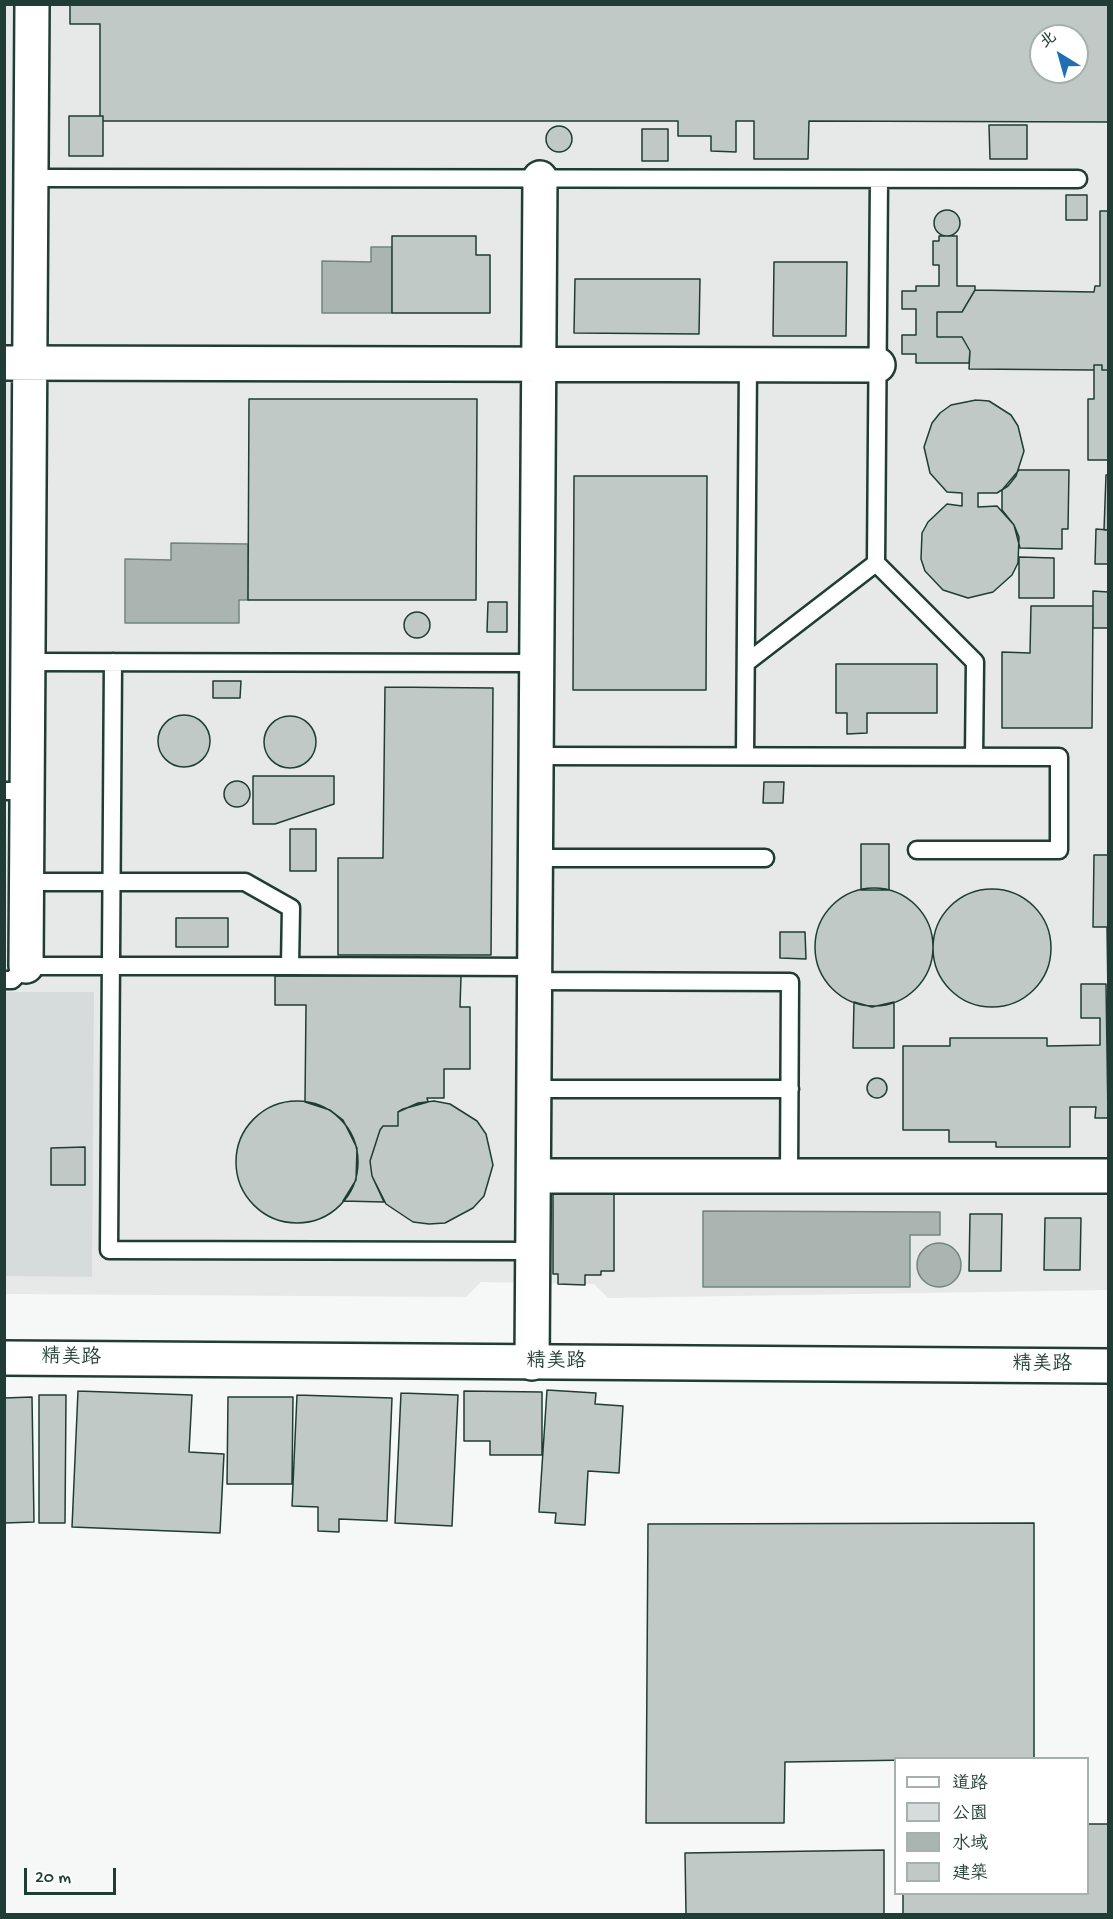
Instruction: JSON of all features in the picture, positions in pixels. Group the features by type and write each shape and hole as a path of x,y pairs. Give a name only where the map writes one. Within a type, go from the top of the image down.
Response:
{"street":[{"path":"15,973 26,882 16,791 27,662 17,363 31,178 32,4"},
{"path":"532,1363 540,178"},
{"path":"17,363 878,364"},
{"path":"534,1176 1108,1176"},
{"name":"精美路","path":"4,1358 1108,1366"}],"lane":[{"path":"31,178 1078,179"},
{"path":"879,179 876,563 975,662 974,757"},
{"path":"745,756 748,364"},
{"path":"746,663 876,563"},
{"path":"27,662 537,663"},
{"path":"113,662 109,1250 533,1251"},
{"path":"536,756 1059,757 1059,850 917,850"},
{"path":"536,858 765,858"},
{"path":"26,882 245,882 291,908 290,966"},
{"path":"15,973 111,966 290,966 790,982 789,1176"},
{"path":"534,1089 790,1089"}],"shaded area":[{"path":"5,5 1108,5 1108,1290 608,1298 594,1284 481,1282 466,1297 5,1294"}],"green space":[{"path":"5,992 94,992 92,1277 5,1276"}],"water":[{"path":"371,247 392,247 392,313 322,313 322,261 371,262"},
{"path":"171,543 248,544 248,600 239,600 239,623 125,623 125,559 171,560"},
{"path":"703,1211 940,1212 940,1235 910,1235 910,1287 703,1287"},
{"path":"939,1243 954,1250 961,1265 954,1280 939,1287 924,1280 917,1265 924,1250"}],"building":[{"path":"70,4 1108,4 1108,122 809,121 808,159 754,159 754,121 736,121 736,152 711,151 711,136 678,136 678,121 103,121 103,116 100,116 100,24 70,24"},
{"path":"69,116 103,116 103,156 69,156"},
{"path":"989,125 1027,125 1027,159 990,159"},
{"path":"559,126 568,130 572,139 568,148 559,152 550,148 546,139 550,130"},
{"path":"642,129 668,129 668,161 642,161"},
{"path":"1066,195 1087,195 1087,220 1066,220"},
{"path":"947,210 956,214 960,223 956,232 947,236 938,232 934,223 938,214"},
{"path":"1100,211 1108,211 1108,370 1102,370 1102,365 1094,365 1094,370 969,369 970,351 962,337 937,337 937,312 962,312 975,290 1094,292 1095,286 1100,286"},
{"path":"392,236 476,236 476,255 490,255 490,313 392,313"},
{"path":"939,236 957,236 957,286 975,286 975,290 962,312 937,312 937,337 962,337 970,351 969,363 916,363 916,354 902,354 902,335 916,335 916,309 902,309 902,291 916,291 916,286 939,286 939,265 933,265 933,241 939,241"},
{"path":"774,262 847,262 846,336 773,336"},
{"path":"575,279 700,279 699,334 574,333"},
{"path":"1094,365 1102,365 1102,370 1108,370 1108,460 1088,460 1088,399 1094,399"},
{"path":"249,399 477,399 476,600 248,600"},
{"path":"976,400 989,401 1011,415 1018,426 1024,451 1016,476 1008,486 997,493 978,493 978,507 997,506 1014,525 1019,537 1018,563 1012,575 993,592 968,598 943,590 925,571 921,559 922,533 928,522 947,504 962,506 962,493 947,492 930,473 924,447 932,423 940,413 951,405"},
{"path":"1019,470 1069,470 1068,529 1062,529 1062,549 1020,548 1014,525 1002,510 1002,490"},
{"path":"1106,475 1108,475 1108,530 1104,530"},
{"path":"574,476 707,476 706,690 573,690"},
{"path":"1096,529 1108,530 1108,564 1095,564"},
{"path":"1019,557 1054,558 1054,598 1019,598"},
{"path":"1093,591 1108,592 1108,628 1093,628"},
{"path":"488,602 507,602 507,632 487,632"},
{"path":"1031,606 1093,606 1092,728 1002,728 1002,652 1030,653"},
{"path":"417,612 426,616 430,625 426,634 417,638 408,634 404,625 408,616"},
{"path":"836,664 937,664 937,713 867,713 867,733 847,734 847,713 836,713"},
{"path":"213,681 241,681 240,698 213,698"},
{"path":"385,687 493,688 491,955 338,955 338,858 383,858"},
{"path":"179,715 189,715 203,722 210,741 203,760 189,767 179,767 169,763 162,756 158,746 158,736 162,726 169,719"},
{"path":"285,716 295,716 309,723 316,742 309,761 295,768 285,768 275,764 268,757 264,747 264,737 268,727 275,720"},
{"path":"253,776 334,776 334,804 275,824 253,824"},
{"path":"237,781 246,785 250,794 246,803 237,807 228,803 224,794 228,785"},
{"path":"764,782 784,782 783,803 763,803"},
{"path":"290,829 316,829 316,871 290,871"},
{"path":"861,844 889,844 889,890 861,890"},
{"path":"1094,855 1108,855 1108,997 1107,927 1093,927"},
{"path":"874,888 897,893 916,905 928,924 933,947 928,970 916,989 897,1001 874,1006 851,1001 832,989 820,970 815,947 820,924 832,905 851,893"},
{"path":"992,889 1015,894 1034,906 1046,925 1051,948 1046,971 1034,990 1015,1002 992,1007 969,1002 950,990 938,971 933,948 938,925 950,906 969,894"},
{"path":"176,918 228,918 228,947 176,947"},
{"path":"780,932 805,932 806,959 780,958"},
{"path":"275,976 461,976 460,1007 470,1007 470,1069 444,1069 444,1098 427,1098 428,1102 403,1109 398,1112 398,1126 383,1126 380,1130 370,1161 372,1176 384,1202 343,1201 356,1180 357,1148 343,1120 330,1110 305,1102 306,1005 275,1005"},
{"path":"1081,984 1106,984 1108,1118 1095,1118 1096,1107 1070,1107 1070,1147 996,1147 996,1142 949,1142 949,1130 903,1130 903,1046 950,1046 950,1038 1047,1038 1047,1046 1100,1045 1100,1018 1081,1018"},
{"path":"854,1002 872,1007 894,1002 894,1048 853,1048"},
{"path":"877,1078 884,1081 887,1088 884,1095 877,1098 870,1095 867,1088 870,1081"},
{"path":"297,1101 320,1106 331,1111 340,1119 348,1128 353,1139 358,1162 353,1185 348,1196 340,1205 331,1213 320,1218 297,1223 274,1218 263,1213 254,1205 246,1196 241,1185 236,1162 241,1139 246,1128 254,1119 263,1111 274,1106"},
{"path":"434,1101 450,1104 477,1121 486,1134 493,1165 484,1196 473,1208 445,1223 429,1224 413,1222 386,1204 372,1176 370,1161 383,1126 398,1126 398,1112 418,1103"},
{"path":"85,1147 85,1185 51,1185 51,1148"},
{"path":"553,1190 602,1190 602,1193 614,1193 614,1271 601,1271 601,1275 585,1275 585,1285 558,1284 558,1274 553,1274"},
{"path":"970,1214 1002,1214 1001,1271 969,1271"},
{"path":"1045,1218 1081,1218 1080,1270 1044,1270"},
{"path":"547,1390 596,1393 595,1404 623,1406 619,1473 588,1471 585,1525 555,1523 556,1513 539,1512"},
{"path":"78,1391 192,1395 189,1452 224,1454 220,1533 72,1527"},
{"path":"464,1391 542,1392 542,1455 490,1455 490,1441 464,1441"},
{"path":"401,1393 458,1395 452,1526 395,1523"},
{"path":"39,1395 66,1395 65,1523 39,1523"},
{"path":"297,1395 392,1398 387,1521 339,1519 339,1532 318,1531 318,1507 292,1506"},
{"path":"32,1397 34,1522 4,1523 4,1398"},
{"path":"228,1397 293,1397 292,1484 227,1484"},
{"path":"1034,1523 1034,1757 894,1757 894,1760 785,1762 784,1823 646,1823 648,1524"},
{"path":"1089,1824 1108,1824 1108,1914 903,1914 903,1895 1089,1895"},
{"path":"884,1850 884,1914 686,1914 685,1853"}]}
